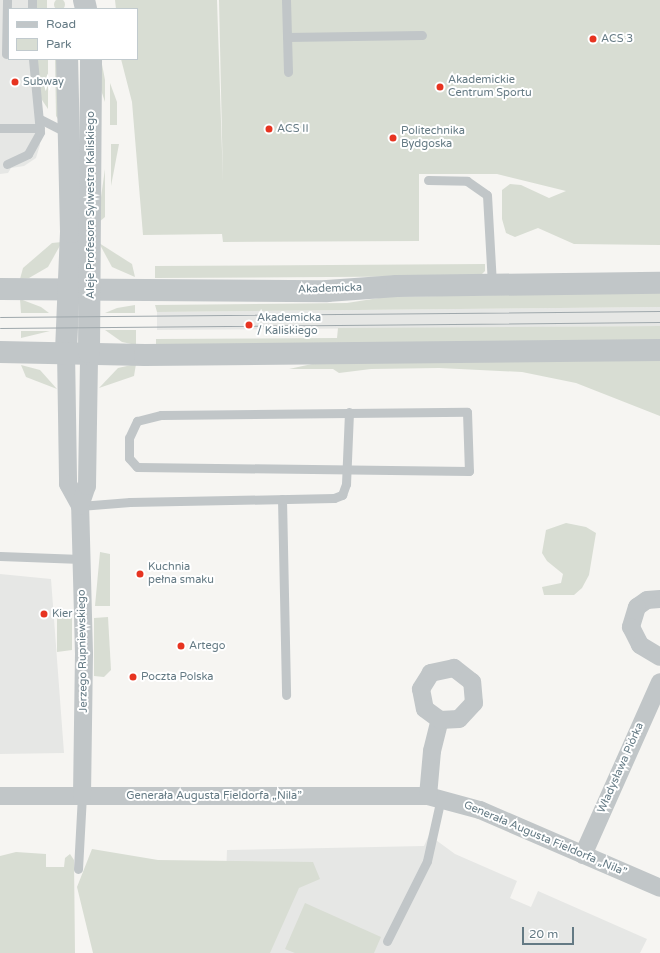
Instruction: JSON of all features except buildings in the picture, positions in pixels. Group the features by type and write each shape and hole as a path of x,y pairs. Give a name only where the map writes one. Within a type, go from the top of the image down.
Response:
{"street":[{"name":"Aleje Profesora Sylwestra Kaliskiego","path":"67,60 71,134 70,292"},
{"name":"Aleje Profesora Sylwestra Kaliskiego","path":"89,352 91,292 91,60"},
{"name":"Akademicka","path":"0,289 70,292 327,291 492,285 660,283"},
{"name":"Jerzego Rupniewskiego","path":"70,292 66,351 68,484 80,506"},
{"path":"0,352 66,351 145,355 660,350"},
{"name":"Jerzego Rupniewskiego","path":"82,796 80,506 87,486 89,352"},
{"path":"660,599 642,603 631,621 635,640 660,657"},
{"name":"Władysława Piórka","path":"583,855 660,682"},
{"path":"434,797 432,751 440,720"},
{"name":"Generała Augusta Fieldorfa „Nila”","path":"0,796 434,797 480,810 660,888"}],"lane":[{"path":"5,54 7,0"},
{"path":"286,0 288,72"},
{"path":"287,37 422,35"},
{"path":"7,164 28,154 40,124 33,60"},
{"path":"0,128 40,124 71,134"},
{"path":"428,180 467,181 488,195 492,285"},
{"path":"80,506 282,499 342,495 348,470 349,412"},
{"path":"467,412 469,471 348,470 137,467 129,458 129,438 137,421 162,415 467,412"},
{"path":"282,499 286,695"},
{"path":"0,556 81,559"},
{"path":"78,870 82,796"},
{"path":"387,941 427,861 434,797"}],"shaded area":[{"path":"0,0 32,0 32,8 8,8 8,60 33,60 40,145 36,158 24,166 11,168 8,173 0,174"},
{"path":"660,307 660,326 157,330 157,312"},
{"path":"0,574 51,579 64,753 0,754"},
{"path":"429,835 455,854 517,881 510,898 531,907 538,891 647,939 640,953 223,953 227,850 424,846"}],"green space":[{"path":"57,-1 61,-1 65,4 63,8 55,8 53,4"},
{"path":"36,0 47,0 47,8 36,8"},
{"name":"Akademickie Centrum Sportu","path":"115,0 217,0 223,182 219,0 660,0 660,245 574,244 538,228 515,237 506,233 502,219 502,190 510,184 521,185 549,198 566,191 497,174 419,174 419,241 223,242 222,234 143,235 132,102 121,60 138,60 138,8 116,8"},
{"path":"37,60 48,60 48,109 40,97"},
{"path":"55,60 61,60 58,119 56,116"},
{"path":"101,60 105,80 105,102 97,78"},
{"path":"110,83 117,102 117,125 110,125"},
{"path":"111,144 119,144 111,186"},
{"path":"105,169 105,217 99,222 99,211"},
{"path":"62,242 48,267 29,278 20,279 23,268 52,243"},
{"path":"99,243 132,264 135,277 112,267"},
{"path":"485,264 485,271 480,276 155,278 155,266"},
{"path":"660,292 660,307 157,312 155,305 347,303 385,297"},
{"path":"20,299 41,307 49,313 21,313"},
{"path":"135,305 135,313 105,313 117,308"},
{"path":"660,326 660,340 156,345 156,339 337,338 338,328"},
{"path":"105,330 136,330 136,345 122,342"},
{"path":"21,331 50,331 21,338"},
{"path":"660,359 660,416 576,383 522,372 439,368 371,369 339,373 333,369 289,369 321,362"},
{"path":"136,364 134,376 99,388 118,368"},
{"path":"21,365 40,370 57,389 26,377"},
{"path":"566,523 586,527 596,533 589,575 582,588 574,595 544,595 542,587 561,583 563,574 547,561 542,553 546,530"},
{"path":"100,552 110,554 110,606 95,606"},
{"path":"72,616 72,650 57,652 57,617"},
{"path":"108,617 111,670 104,677 94,676 94,618"},
{"path":"92,849 158,860 313,862 320,879 299,888 270,953 93,953 77,887"},
{"path":"16,852 46,854 46,867 64,867 65,858 70,854 74,860 75,953 0,953 0,856"},
{"path":"305,903 381,937 374,953 295,953 285,949"}],"tram line":[{"path":"0,317 660,311"},
{"path":"0,328 660,322"}],"place":[{"name":"ACS 3","path":"593,39"},
{"name":"Subway","path":"15,82"},
{"name":"Akademickie Centrum Sportu","path":"440,87"},
{"name":"ACS II","path":"269,129"},
{"name":"Politechnika Bydgoska","path":"393,138"},
{"name":"Akademicka / Kaliskiego","path":"249,325"},
{"name":"Kuchnia pełna smaku","path":"140,574"},
{"name":"Kier","path":"44,614"},
{"name":"Artego","path":"181,646"},
{"name":"Poczta Polska","path":"133,677"}]}
